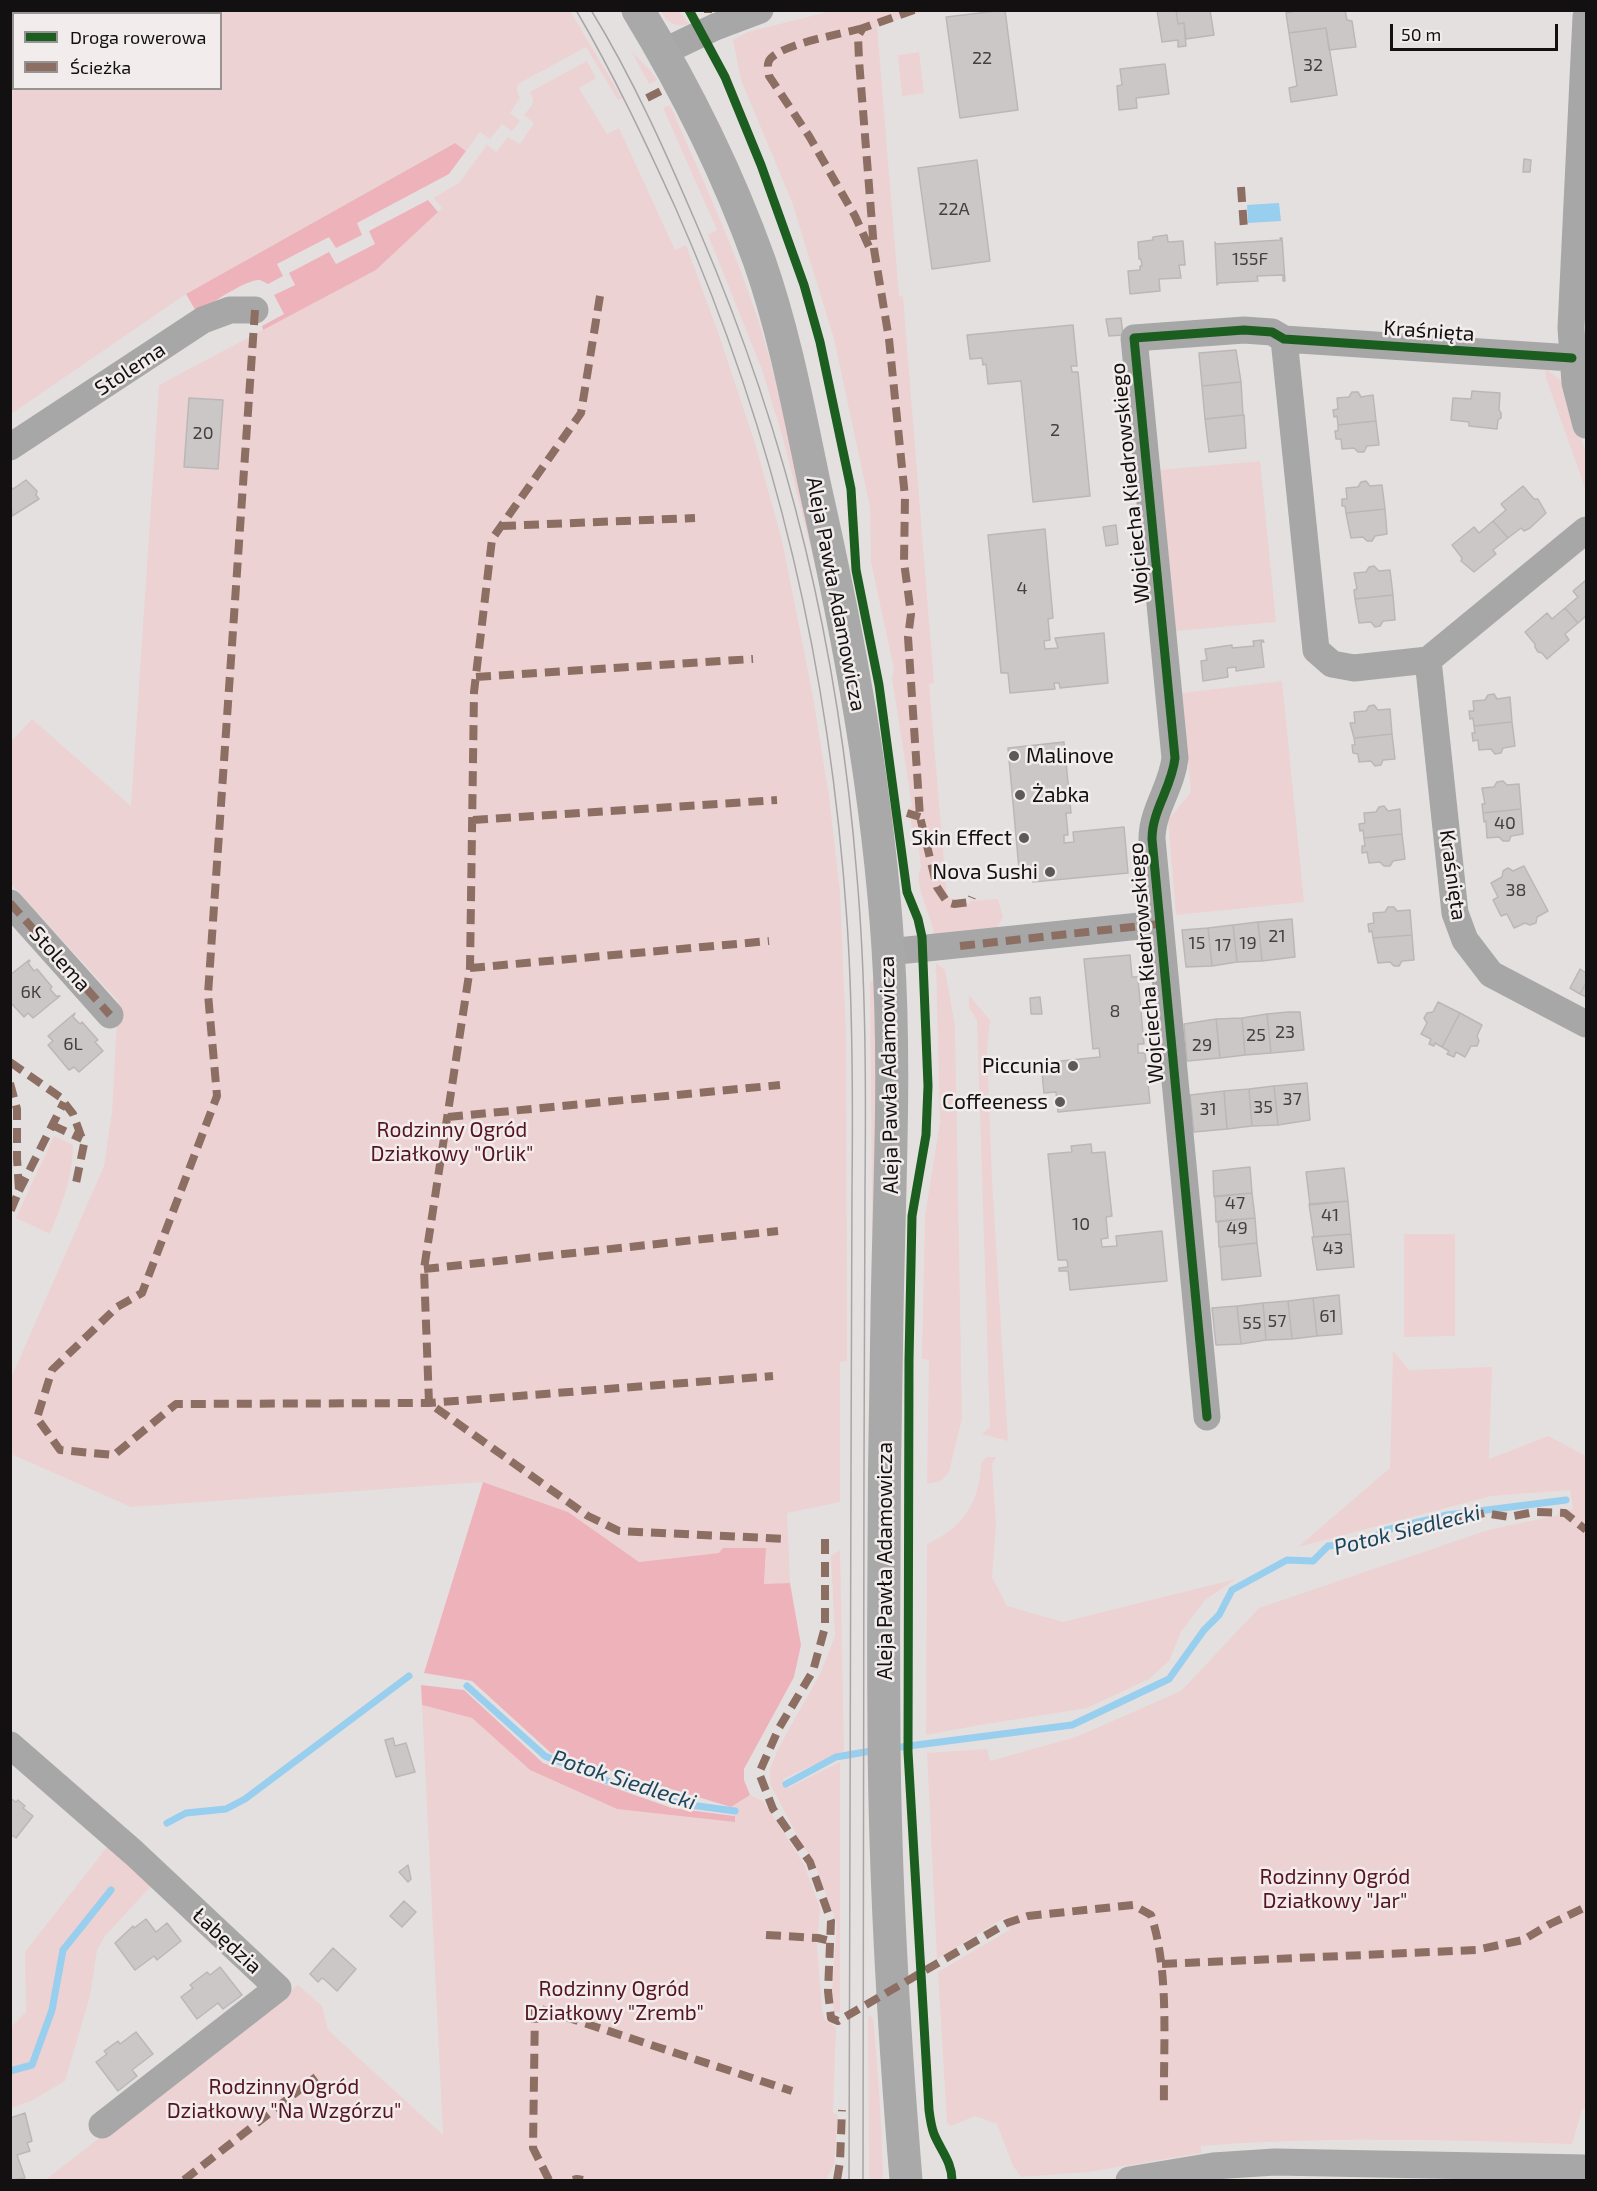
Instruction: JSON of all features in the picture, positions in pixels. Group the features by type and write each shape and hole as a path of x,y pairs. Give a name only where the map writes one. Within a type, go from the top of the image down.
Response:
{"main road":[{"name":"Aleja Pawła Adamowicza","path":"638,10 663,52 723,172 759,260 784,343 826,537 867,752 888,952 892,1084 886,1360 884,1748 890,1965 906,2181"}],"street":[{"path":"663,52 715,27 760,10"},
{"path":"1587,17 1572,317 1572,358 1575,383 1587,425"},
{"name":"Stolema","path":"10,447 203,320 230,310 255,310"},
{"name":"Wojciecha Kiedrowskiego","path":"1207,1418 1184,1160 1159,924 1152,829 1170,782 1175,758 1134,338 1244,330 1272,332 1284,339"},
{"path":"1284,339 1316,651 1332,664 1354,668 1428,660 1587,530"},
{"name":"Kraśnięta","path":"1284,339 1572,358"},
{"name":"Kraśnięta","path":"1428,660 1455,913 1465,940 1491,974 1587,1024"},
{"name":"Stolema","path":"10,903 110,1015"},
{"name":"Wojciecha Kiedrowskiego","path":"888,952 1159,924"},
{"name":"Łabędzia","path":"10,1745 140,1858 278,1988 102,2124"},
{"path":"1129,2181 1213,2166 1275,2163 1587,2168"}],"green space":[{"path":"11,11 570,11 622,98 618,100 586,47 518,84 517,91 520,98 510,113 520,121 512,131 502,124 490,139 480,132 466,151 454,143 186,294 11,414"},
{"path":"661,11 679,11 689,24 672,24"},
{"path":"831,11 925,11 877,26 899,296 903,297 934,683 929,684 947,897 970,904 970,901 998,899 1003,917 997,928 934,934 921,891 919,874 921,867 916,827 912,828 909,808 912,806 892,678 894,669 871,562 870,507 834,339 792,202 741,80 733,40 748,32"},
{"path":"631,51 650,70 657,80 649,84"},
{"path":"919,52 924,93 902,96 898,55"},
{"name":"Rodzinny Ogród Działkowy \"Orlik\"","path":"587,61 596,78 579,88 607,134 619,128 675,250 686,245 755,443 782,540 812,691 829,796 840,893 846,1036 847,1361 840,1362 840,1502 787,1513 790,1583 764,1585 766,1548 639,1562 568,1512 483,1482 131,1507 11,1454 11,1378 104,1166 112,1112 118,1001 11,884 11,742 32,719 131,806 159,385 376,270 442,208 433,198 459,183 487,145 496,152 508,137 520,144 534,123 524,115 532,105 533,99 530,92"},
{"path":"670,105 707,188 752,300 777,386 798,473 817,560 814,561 782,435 762,370 708,235 717,230 663,108"},
{"path":"1545,368 1564,386 1586,453 1586,491 1546,378"},
{"path":"1260,461 1276,622 1176,631 1160,470"},
{"path":"1282,681 1304,902 1176,915 1168,820 1191,792 1182,693"},
{"path":"936,963 945,970 955,1026 962,1418 949,1472 941,1481 927,1484 929,1360 922,1359 925,1216 940,1122"},
{"path":"875,980 877,1022 873,1317 870,981"},
{"path":"969,995 990,1020 987,1050 992,1179 1008,1441 982,1434 990,1427 977,1020 969,1008"},
{"path":"54,1136 73,1145 73,1157 63,1201 50,1234 16,1218"},
{"path":"1404,1234 1455,1234 1455,1336 1404,1337"},
{"name":"Rodzinny Ogród Działkowy \"Jar\"","path":"1393,1351 1409,1370 1492,1367 1489,1459 1548,1436 1586,1456 1586,2107 1582,2110 1572,2144 1386,2140 1247,2143 1201,2146 1201,2153 1089,2172 1021,2177 1013,2166 997,2124 975,2116 951,2126 947,2123 938,1972 1009,1930 1006,1917 937,1959 927,1753 987,1749 990,1761 1076,1737 1181,1691 1259,1608 1488,1530 1558,1515 1559,1511 1573,1509 1570,1490 1491,1496 1298,1547 1390,1468"},
{"path":"987,1457 996,1457 992,1464 996,1524 992,1577 1007,1606 1063,1622 1236,1579 1205,1600 1181,1632 1169,1661 1149,1679 1087,1708 926,1735 927,1544 951,1530 968,1512 977,1489 981,1462"},
{"path":"840,1550 844,1751 783,1779 788,1788 840,1762 840,2013 834,2012 832,1991 837,1924 814,1861 801,1843 770,1784 770,1769 778,1749 821,1672 835,1636 831,1556"},
{"name":"Rodzinny Ogród Działkowy \"Zremb\"","path":"422,1705 472,1718 530,1770 617,1809 735,1816 731,1807 750,1795 763,1801 804,1864 820,1908 817,1946 822,2010 825,2020 836,2028 833,2113 838,2115 834,2165 826,2180 45,2180 298,1985 322,2006 328,2030 443,2135"},
{"path":"107,1847 118,1852 153,1884 105,1936 97,1950 90,1996 65,2081 31,2101 11,2108 11,2027 26,2012 25,1952"},
{"path":"868,2016 873,2017 880,2099 883,2180 869,2180"}],"shaded area":[{"path":"455,143 466,151 449,174 357,223 362,235 336,248 329,237 277,264 283,276 268,284 260,280 246,284 197,313 186,294"},
{"path":"428,200 438,212 376,270 263,330 262,326 284,314 274,295 295,285 289,273 329,252 336,264 375,244 369,231"},
{"path":"483,1482 568,1512 639,1562 719,1553 723,1548 766,1548 764,1584 790,1583 801,1645 794,1677 744,1769 744,1780 750,1795 731,1807 551,1753 472,1681 424,1673"},
{"path":"421,1685 464,1690 543,1763 672,1808 735,1816 735,1822 617,1809 530,1770 472,1718 422,1705"}],"water":[{"path":"1279,203 1281,221 1248,223 1247,205"}],"building":[{"path":"1005,10 1018,110 960,118 946,17"},
{"path":"1157,10 1176,10 1178,24 1184,23 1186,46 1178,47 1178,40 1162,42"},
{"path":"1176,10 1210,10 1214,35 1186,39 1184,23 1178,24"},
{"path":"1301,10 1345,10 1347,20 1352,21 1356,47 1329,50 1326,28 1289,33 1286,13"},
{"path":"1326,28 1337,95 1291,102 1289,88 1297,86 1289,33"},
{"path":"1165,64 1169,94 1136,98 1137,108 1119,110 1117,86 1122,85 1120,69"},
{"path":"1524,159 1531,160 1530,172 1523,172"},
{"path":"977,160 990,261 932,269 918,168"},
{"path":"1167,235 1168,242 1183,241 1185,265 1179,265 1181,278 1159,279 1160,291 1130,294 1128,271 1140,270 1142,266 1141,259 1139,259 1138,242"},
{"path":"1282,238 1285,281 1283,281 1283,275 1257,276 1258,281 1217,285 1215,242 1216,244 1281,240"},
{"path":"1121,318 1123,335 1109,336 1106,319"},
{"path":"1073,325 1077,366 1071,366 1072,372 1078,372 1090,496 1033,502 1021,381 988,384 986,364 983,365 982,358 970,359 967,335"},
{"path":"1236,350 1241,382 1202,386 1199,353"},
{"path":"1241,382 1243,415 1205,419 1202,386"},
{"path":"1472,391 1500,393 1501,418 1498,420 1497,429 1469,426 1469,422 1451,420 1453,398 1471,399"},
{"path":"1352,392 1358,392 1361,397 1373,395 1376,421 1338,425 1337,416 1334,417 1333,410 1338,409 1337,398 1349,397"},
{"path":"189,398 223,400 218,469 184,467"},
{"path":"1244,415 1246,448 1209,452 1205,419"},
{"path":"1376,421 1379,445 1367,446 1364,452 1358,452 1354,448 1342,449 1341,439 1336,439 1335,431 1338,431 1338,425"},
{"path":"26,480 37,491 36,495 39,499 12,516 10,486 13,489"},
{"path":"1366,481 1370,486 1382,485 1385,509 1346,513 1345,506 1342,506 1342,499 1347,499 1346,488 1358,487 1361,482"},
{"path":"1523,486 1534,499 1538,499 1546,513 1530,528 1524,531 1521,528 1508,538 1493,521 1506,510 1501,504"},
{"path":"1385,509 1387,534 1375,536 1372,541 1367,541 1363,537 1351,538 1346,513"},
{"path":"1493,521 1508,538 1493,550 1496,554 1474,572 1461,561 1462,558 1452,545 1474,527 1479,533"},
{"path":"1116,525 1118,544 1106,546 1103,527"},
{"path":"1045,529 1053,618 1048,619 1050,640 1044,641 1045,649 1058,648 1055,638 1104,633 1108,683 1060,688 1059,683 1054,683 1055,689 1010,693 1008,673 1001,673 988,535"},
{"path":"1374,566 1379,571 1390,570 1393,595 1355,599 1354,590 1357,589 1354,573 1366,572 1369,567"},
{"path":"1586,580 1586,616 1578,623 1565,608 1578,597 1573,591"},
{"path":"1393,595 1395,620 1383,621 1380,626 1375,627 1371,622 1359,623 1355,599"},
{"path":"1565,608 1578,623 1565,634 1569,640 1547,659 1538,652 1535,644 1525,632 1547,613 1552,619"},
{"path":"1263,640 1264,642 1261,642 1264,667 1236,671 1236,667 1227,668 1228,677 1203,681 1201,661 1207,660 1205,649 1232,645 1232,648 1254,646 1253,641"},
{"path":"1494,694 1497,699 1510,697 1512,722 1474,726 1469,711 1474,711 1473,701 1485,700 1488,695"},
{"path":"1374,705 1378,710 1390,709 1392,734 1354,738 1350,723 1355,723 1354,712 1366,711 1369,706"},
{"path":"1512,722 1515,746 1503,748 1501,753 1495,754 1491,749 1479,750 1478,740 1473,741 1474,726"},
{"path":"1392,734 1395,759 1383,760 1381,765 1375,766 1371,761 1359,762 1358,754 1353,753 1354,738"},
{"path":"1064,742 1071,813 1066,813 1068,835 1064,835 1064,843 1074,842 1073,832 1124,827 1128,873 1033,882 1032,868 1019,869 1008,748"},
{"path":"1503,781 1507,785 1519,784 1521,809 1483,813 1482,804 1485,804 1482,788 1494,787 1497,782"},
{"path":"1384,806 1388,811 1400,809 1402,834 1364,838 1359,824 1365,823 1364,813 1376,812 1379,807"},
{"path":"1521,809 1523,834 1511,836 1509,841 1503,841 1499,837 1487,838 1483,813"},
{"path":"1402,834 1405,859 1393,861 1390,866 1384,866 1380,862 1369,863 1367,852 1362,853 1362,846 1365,846 1364,838"},
{"path":"1524,866 1548,911 1537,917 1536,923 1530,925 1525,923 1514,928 1507,914 1501,916 1493,900 1498,897 1491,883 1502,877 1503,871 1508,868 1513,871"},
{"path":"1388,907 1394,907 1397,911 1410,910 1412,935 1373,938 1368,924 1374,923 1373,913 1385,912"},
{"path":"1292,919 1295,957 1262,961 1258,922"},
{"path":"1258,922 1262,961 1237,962 1233,925"},
{"path":"1233,925 1237,962 1212,966 1208,928"},
{"path":"1208,928 1212,966 1186,967 1182,930"},
{"path":"1412,935 1414,960 1402,961 1399,966 1394,966 1390,962 1378,963 1373,938"},
{"path":"1130,955 1132,977 1138,977 1144,1044 1138,1044 1138,1053 1145,1053 1150,1103 1058,1112 1056,1092 1044,1093 1041,1063 1100,1057 1099,1048 1093,1049 1084,959"},
{"path":"29,960 28,963 34,971 37,969 52,987 50,989 56,996 60,996 33,1018 28,1013 24,1017 10,1002 10,975"},
{"path":"1580,969 1586,973 1586,983 1580,994 1570,988"},
{"path":"1586,983 1586,997 1580,994"},
{"path":"1040,997 1042,1014 1031,1014 1030,998"},
{"path":"1438,1002 1460,1013 1442,1047 1435,1043 1434,1046 1429,1044 1431,1039 1421,1034 1427,1023 1424,1018 1427,1013 1433,1012"},
{"path":"1300,1012 1304,1050 1271,1053 1267,1014"},
{"path":"75,1013 73,1017 80,1024 82,1022 98,1040 95,1042 103,1051 79,1072 74,1067 69,1070 48,1045 53,1041 48,1036"},
{"path":"1460,1013 1482,1025 1477,1036 1479,1041 1477,1046 1471,1046 1465,1057 1456,1052 1454,1057 1447,1054 1449,1051 1442,1047"},
{"path":"1267,1014 1271,1053 1245,1055 1242,1018"},
{"path":"1242,1018 1245,1055 1220,1058 1216,1019"},
{"path":"1216,1019 1220,1058 1187,1061 1184,1024"},
{"path":"1307,1083 1310,1120 1278,1125 1274,1086"},
{"path":"1274,1086 1278,1125 1252,1126 1249,1089"},
{"path":"1249,1089 1252,1126 1227,1129 1224,1091"},
{"path":"1224,1091 1227,1129 1194,1132 1190,1095"},
{"path":"1091,1144 1092,1153 1105,1152 1112,1216 1106,1217 1108,1238 1101,1239 1102,1247 1117,1246 1116,1236 1162,1231 1167,1281 1070,1290 1068,1271 1059,1271 1059,1268 1068,1267 1067,1260 1058,1260 1048,1154 1072,1152 1071,1146"},
{"path":"1250,1167 1252,1193 1214,1197 1213,1171"},
{"path":"1344,1168 1348,1201 1310,1205 1306,1172"},
{"path":"1252,1193 1255,1218 1216,1222 1215,1196"},
{"path":"1348,1201 1351,1234 1314,1237 1309,1204"},
{"path":"1255,1218 1257,1243 1219,1247 1218,1221"},
{"path":"1351,1234 1354,1267 1317,1270 1312,1237"},
{"path":"1257,1243 1261,1276 1222,1280 1220,1247"},
{"path":"1339,1295 1342,1334 1317,1336 1313,1298"},
{"path":"1313,1298 1317,1336 1292,1339 1288,1301"},
{"path":"1288,1301 1292,1339 1266,1340 1263,1303"},
{"path":"1263,1303 1266,1340 1241,1344 1237,1306"},
{"path":"1237,1306 1241,1344 1216,1345 1212,1308"},
{"path":"393,1738 395,1746 406,1743 415,1772 396,1777 385,1740"},
{"path":"10,1798 16,1802 18,1800 25,1806 23,1808 33,1816 16,1838 10,1834"},
{"path":"408,1865 411,1879 408,1882 399,1872"},
{"path":"404,1901 416,1912 402,1927 390,1916"},
{"path":"146,1919 156,1932 167,1923 181,1941 157,1960 154,1956 135,1970 115,1943 133,1926 134,1928"},
{"path":"333,1948 356,1969 337,1991 322,1978 318,1982 310,1974"},
{"path":"220,1967 242,1995 223,2009 218,2003 197,2019 181,1997 193,1988 190,1985 207,1972 210,1975"},
{"path":"136,2032 153,2054 132,2070 137,2076 118,2091 96,2062 107,2054 104,2051 118,2041 120,2044"},
{"path":"25,2113 32,2141 27,2143 30,2151 17,2155 25,2178 10,2180 10,2118"}],"waterway":[{"name":"Potok Siedlecki","path":"893,1748 1072,1725 1169,1679 1204,1630 1219,1615 1232,1590 1287,1560 1313,1561 1328,1546 1364,1543 1386,1530 1447,1515 1566,1500"},
{"name":"Potok Siedlecki","path":"167,1823 186,1813 226,1809 245,1799 409,1676"},
{"name":"Potok Siedlecki","path":"467,1686 545,1756 610,1782 683,1804 735,1811"},
{"name":"Potok Siedlecki","path":"786,1784 836,1757 877,1750"},
{"name":"Potok Siedlecki","path":"10,2071 32,2065 52,2010 63,1950 111,1890"}],"tram line":[{"path":"576,10 629,108 676,209 712,295 743,382 770,469 793,557 812,646 839,828 849,954 852,1088 849,2180"},
{"path":"591,10 636,91 675,174 731,308 759,387 784,467 823,628 849,793 860,916 865,1072 863,2180"}],"marked path":[{"path":"914,10 863,28 858,36 859,60 874,249 889,339 905,497 904,562 911,614 908,637 920,817 937,887 947,902 954,904 970,902 972,897"},
{"path":"863,28 789,48 771,58 768,66 769,76 809,136 855,216 871,251"},
{"path":"647,98 663,90"},
{"path":"1241,187 1244,229"},
{"path":"600,296 581,413 492,539 474,692 470,968 424,1269 429,1403 588,1516 619,1531 788,1539"},
{"path":"255,310 208,994 217,1096 142,1293 117,1307 52,1370 37,1418 60,1450 114,1455 176,1404 429,1403 773,1376"},
{"path":"501,526 695,518"},
{"path":"476,677 753,659"},
{"path":"473,820 777,800"},
{"path":"907,813 920,817"},
{"path":"10,903 110,1015"},
{"path":"960,946 1159,924"},
{"path":"470,968 769,941"},
{"path":"10,1062 60,1097 73,1114 84,1144 76,1183"},
{"path":"10,1083 17,1109 19,1191 10,1212"},
{"path":"448,1117 780,1085"},
{"path":"19,1191 64,1102"},
{"path":"52,1125 82,1139"},
{"path":"424,1269 778,1231"},
{"path":"1447,1522 1484,1513 1509,1517 1534,1512 1565,1513 1586,1530"},
{"path":"825,1539 825,1627 813,1671 779,1728 759,1773 773,1809 810,1862 831,1921 828,1991 831,2018 838,2021 1007,1923 1028,1916 1133,1905 1151,1915 1161,1961 1164,2010 1164,2108"},
{"path":"1162,1964 1476,1950 1523,1940 1586,1907"},
{"path":"766,1935 818,1938 830,1941"},
{"path":"549,2180 533,2148 535,2007 792,2091"},
{"path":"184,2180 316,2077"},
{"path":"837,2180 842,2110"},
{"path":"573,2180 583,2180"}],"cycle path":[{"path":"689,10 725,77 761,165 804,285 820,342 851,489 856,570 879,685 907,892 918,919 922,937 928,1086 926,1135 912,1216 909,1360 908,1752 929,2110 933,2131 948,2162 952,2180"},
{"path":"1207,1417 1152,839 1155,818 1170,779 1175,758 1134,338 1244,330 1272,332 1284,339 1572,358"}],"place":[{"name":"Malinove","path":"1014,756"},
{"name":"Żabka","path":"1020,795"},
{"name":"Skin Effect","path":"1024,838"},
{"name":"Nova Sushi","path":"1050,872"},
{"name":"Piccunia","path":"1073,1066"},
{"name":"Coffeeness","path":"1060,1102"}],"park label":[{"name":"Rodzinny Ogród Działkowy \"Na Wzgórzu\"","path":"284,2099"}]}
